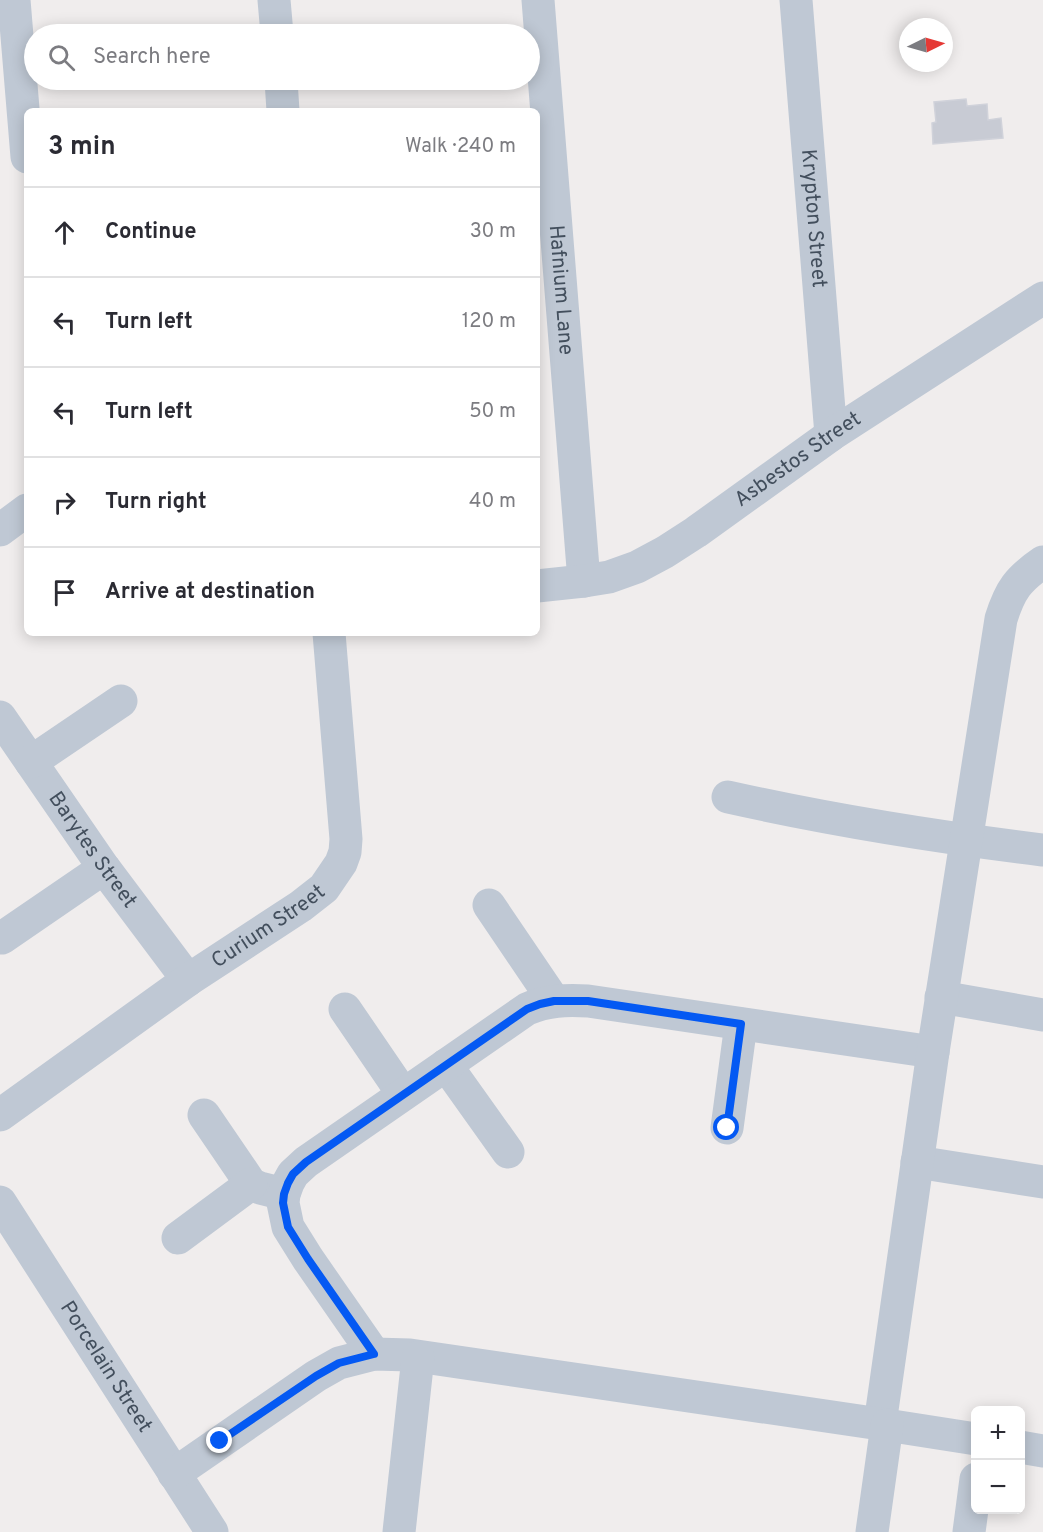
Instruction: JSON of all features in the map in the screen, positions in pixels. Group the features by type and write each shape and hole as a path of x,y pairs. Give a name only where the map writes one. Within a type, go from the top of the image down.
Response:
{"street":[{"path":"14,0 24,121"},
{"path":"274,0 276,24"},
{"name":"Hafnium Lane","path":"538,0 540,24"},
{"name":"Krypton Street","path":"796,0 831,435"},
{"name":"Hafnium Lane","path":"540,25 584,581"},
{"path":"281,90 283,108"},
{"name":"Asbestos Street","path":"540,586 609,577 637,567 665,552 831,435 1043,298"},
{"path":"0,530 24,512"},
{"path":"872,1532 917,1162 1000,619 1007,598 1016,586 1027,573 1043,562"},
{"name":"Curium Street","path":"0,1115 188,980 302,906 324,888 341,863 345,852 346,824 329,636"},
{"path":"31,762 121,701"},
{"name":"Barytes Street","path":"0,717 104,868 188,980"},
{"path":"728,797 782,809 965,840 1043,850"},
{"path":"2,938 104,868"},
{"path":"489,905 554,1001"},
{"path":"941,997 1043,1015"},
{"path":"374,1354 288,1227 283,1203 288,1183 293,1174 306,1162 527,1009 554,1001 588,1001 933,1052"},
{"path":"345,1009 404,1094"},
{"path":"727,1128 741,1024"},
{"path":"446,1065 508,1152"},
{"path":"204,1115 251,1184 284,1194"},
{"path":"917,1162 1043,1182"},
{"path":"178,1238 251,1184"},
{"name":"Porcelain Street","path":"0,1202 212,1532"},
{"path":"174,1474 316,1376 339,1363 374,1354 418,1357 971,1438"},
{"path":"399,1532 418,1357"},
{"path":"1025,1448 1043,1451"},
{"path":"969,1532 971,1514"}],"building":[{"path":"966,99 967,106 987,104 988,120 1001,118 1003,138 933,144 932,123 936,122 934,102"}],"route":[{"path":"220,1441 339,1363 374,1354 298,1245 288,1227 283,1203 284,1194 293,1174 306,1162 527,1009 554,1001 588,1001 741,1024 727,1128"}]}
